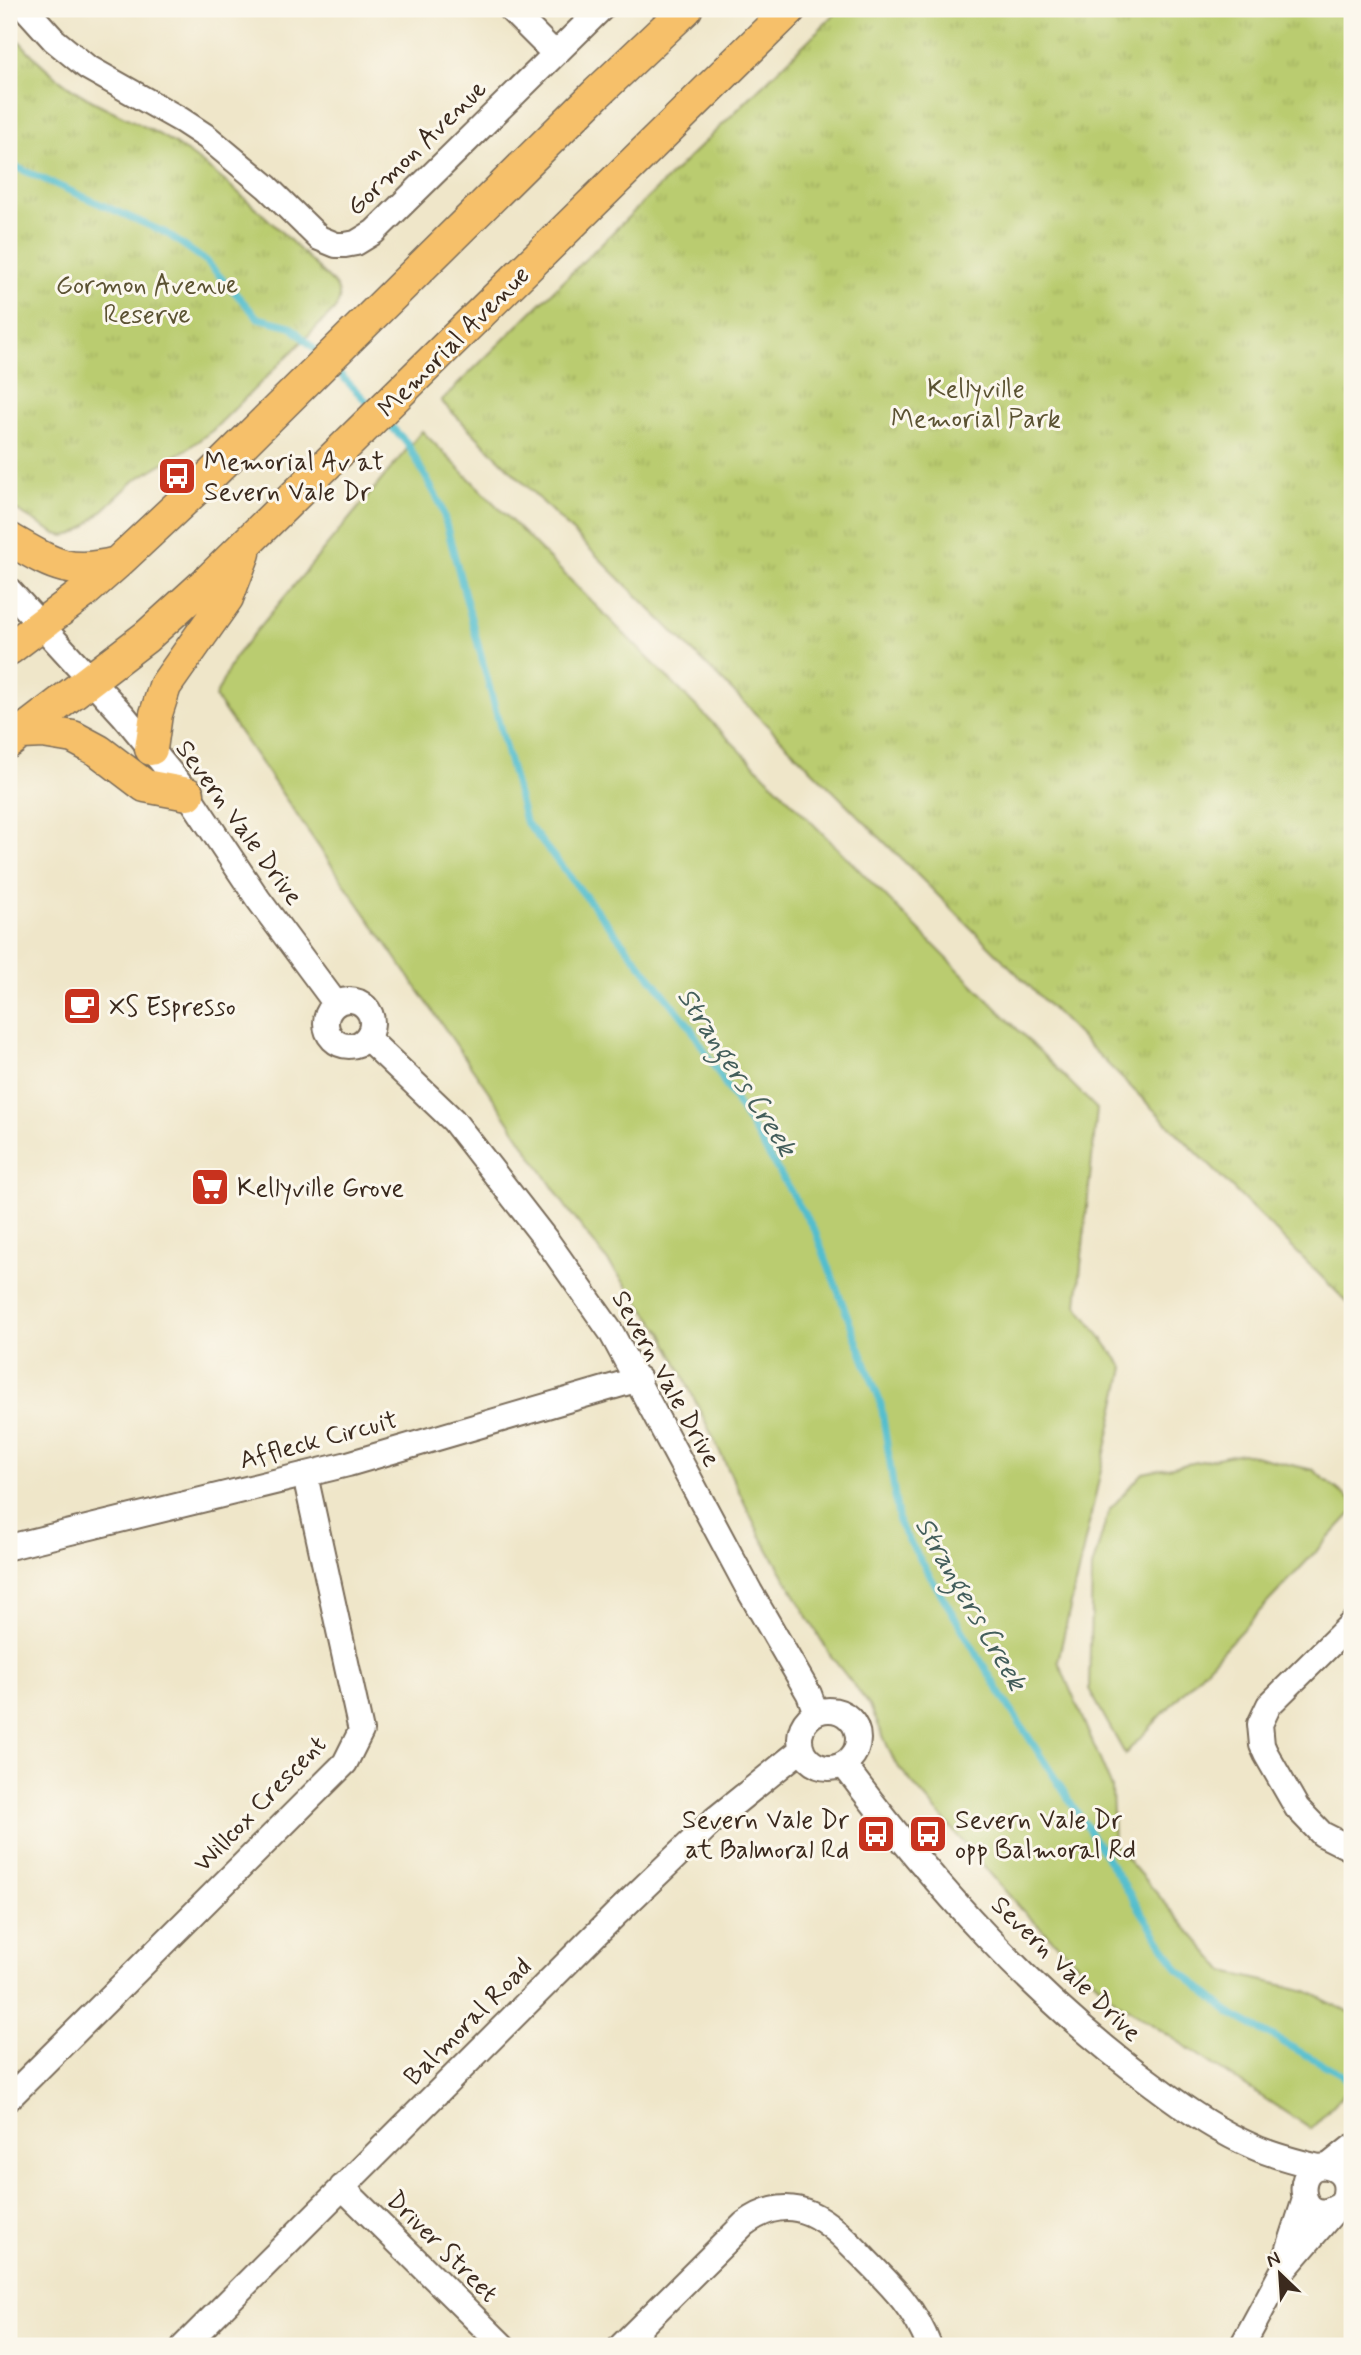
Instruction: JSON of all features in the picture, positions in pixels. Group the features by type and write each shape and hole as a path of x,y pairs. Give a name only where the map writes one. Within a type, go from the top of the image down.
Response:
{"main road":[{"path":"9,649 117,563 686,9"},
{"name":"Memorial Avenue","path":"15,738 146,637 248,542 790,9"},
{"path":"9,539 48,562 67,568 99,568 117,563"},
{"path":"151,749 160,699 166,686 227,598 248,542"},
{"path":"15,738 43,732 74,737 99,751 145,786 188,794"}],"street":[{"name":"Gormon Avenue","path":"26,9 54,40 78,61 201,133 267,187 319,238 336,245 356,243 374,232 601,9"},
{"path":"510,9 555,54"},
{"name":"Severn Vale Drive","path":"9,590 91,680 188,794 258,899 336,1004"},
{"path":"350,1000 364,1005 372,1017 371,1032 367,1038 348,1047 340,1045 330,1037 326,1022 330,1010 336,1004 350,1000"},
{"name":"Severn Vale Drive","path":"367,1038 453,1120 547,1241 611,1332 750,1592 809,1694 816,1713"},
{"name":"Affleck Circuit","path":"9,1547 305,1475 639,1380"},
{"name":"Willcox Crescent","path":"9,2098 345,1763 361,1731 305,1475"},
{"path":"1352,1623 1269,1705 1260,1724 1262,1745 1297,1808 1322,1833 1352,1850"},
{"path":"839,1712 847,1716 856,1729 855,1752 843,1764 824,1767 807,1758 802,1749 801,1733 804,1725 816,1713 839,1712"},
{"name":"Balmoral Road","path":"184,2346 616,1914 714,1820 802,1749"},
{"name":"Severn Vale Drive","path":"843,1764 869,1800 970,1918 1073,2019 1130,2068 1176,2102 1254,2148 1294,2182 1304,2197"},
{"path":"1282,2272 1304,2197 1304,2181 1313,2170 1323,2167 1352,2147"},
{"name":"Severn Vale Drive","path":"1254,2148 1323,2167"},
{"path":"1241,2346 1282,2272 1344,2197 1344,2179 1334,2169 1323,2167"},
{"name":"Driver Street","path":"342,2187 503,2346"},
{"path":"1304,2197 1314,2208 1326,2211 1344,2197"},
{"path":"621,2346 744,2224 756,2215 783,2208 807,2211 833,2226 901,2295 922,2327 929,2346"}],"green space":[{"name":"Kellyville Memorial Park","path":"840,9 1339,9 1352,22 1352,1307 441,401"},
{"name":"Gormon Avenue Reserve","path":"9,29 36,59 67,85 144,126 197,159 298,248 336,286 339,295 335,309 213,430 135,480 85,527 65,536 56,534 9,506"},
{"path":"422,431 1097,1109 1077,1305 1124,1368 1058,1661 1112,1788 1114,1844 1225,1972 1307,1991 1352,2014 1352,2085 1311,2129 1115,2000 1019,1907 895,1763 870,1706 830,1655 760,1535 662,1332 566,1207 215,697 234,658"},
{"path":"1242,1453 1313,1470 1352,1501 1352,1513 1125,1754 1089,1689 1092,1568 1109,1510 1143,1473"}],"waterway":[{"name":"Strangers Creek","path":"9,164 166,233 206,261 258,318 290,326 320,354"},
{"name":"Strangers Creek","path":"331,365 372,407"},
{"name":"Strangers Creek","path":"383,418 407,443 441,505 525,821 689,1025 815,1231 881,1404 899,1524 1002,1696 1179,1970 1233,2015 1341,2074 1352,2088"}],"place":[{"name":"Memorial Av at Severn Vale Dr","path":"177,476"},
{"name":"XS Espresso","path":"82,1006"},
{"name":"Kellyville Grove","path":"210,1187"},
{"name":"Severn Vale Dr at Balmoral Rd","path":"876,1834"},
{"name":"Severn Vale Dr opp Balmoral Rd","path":"928,1834"}]}
